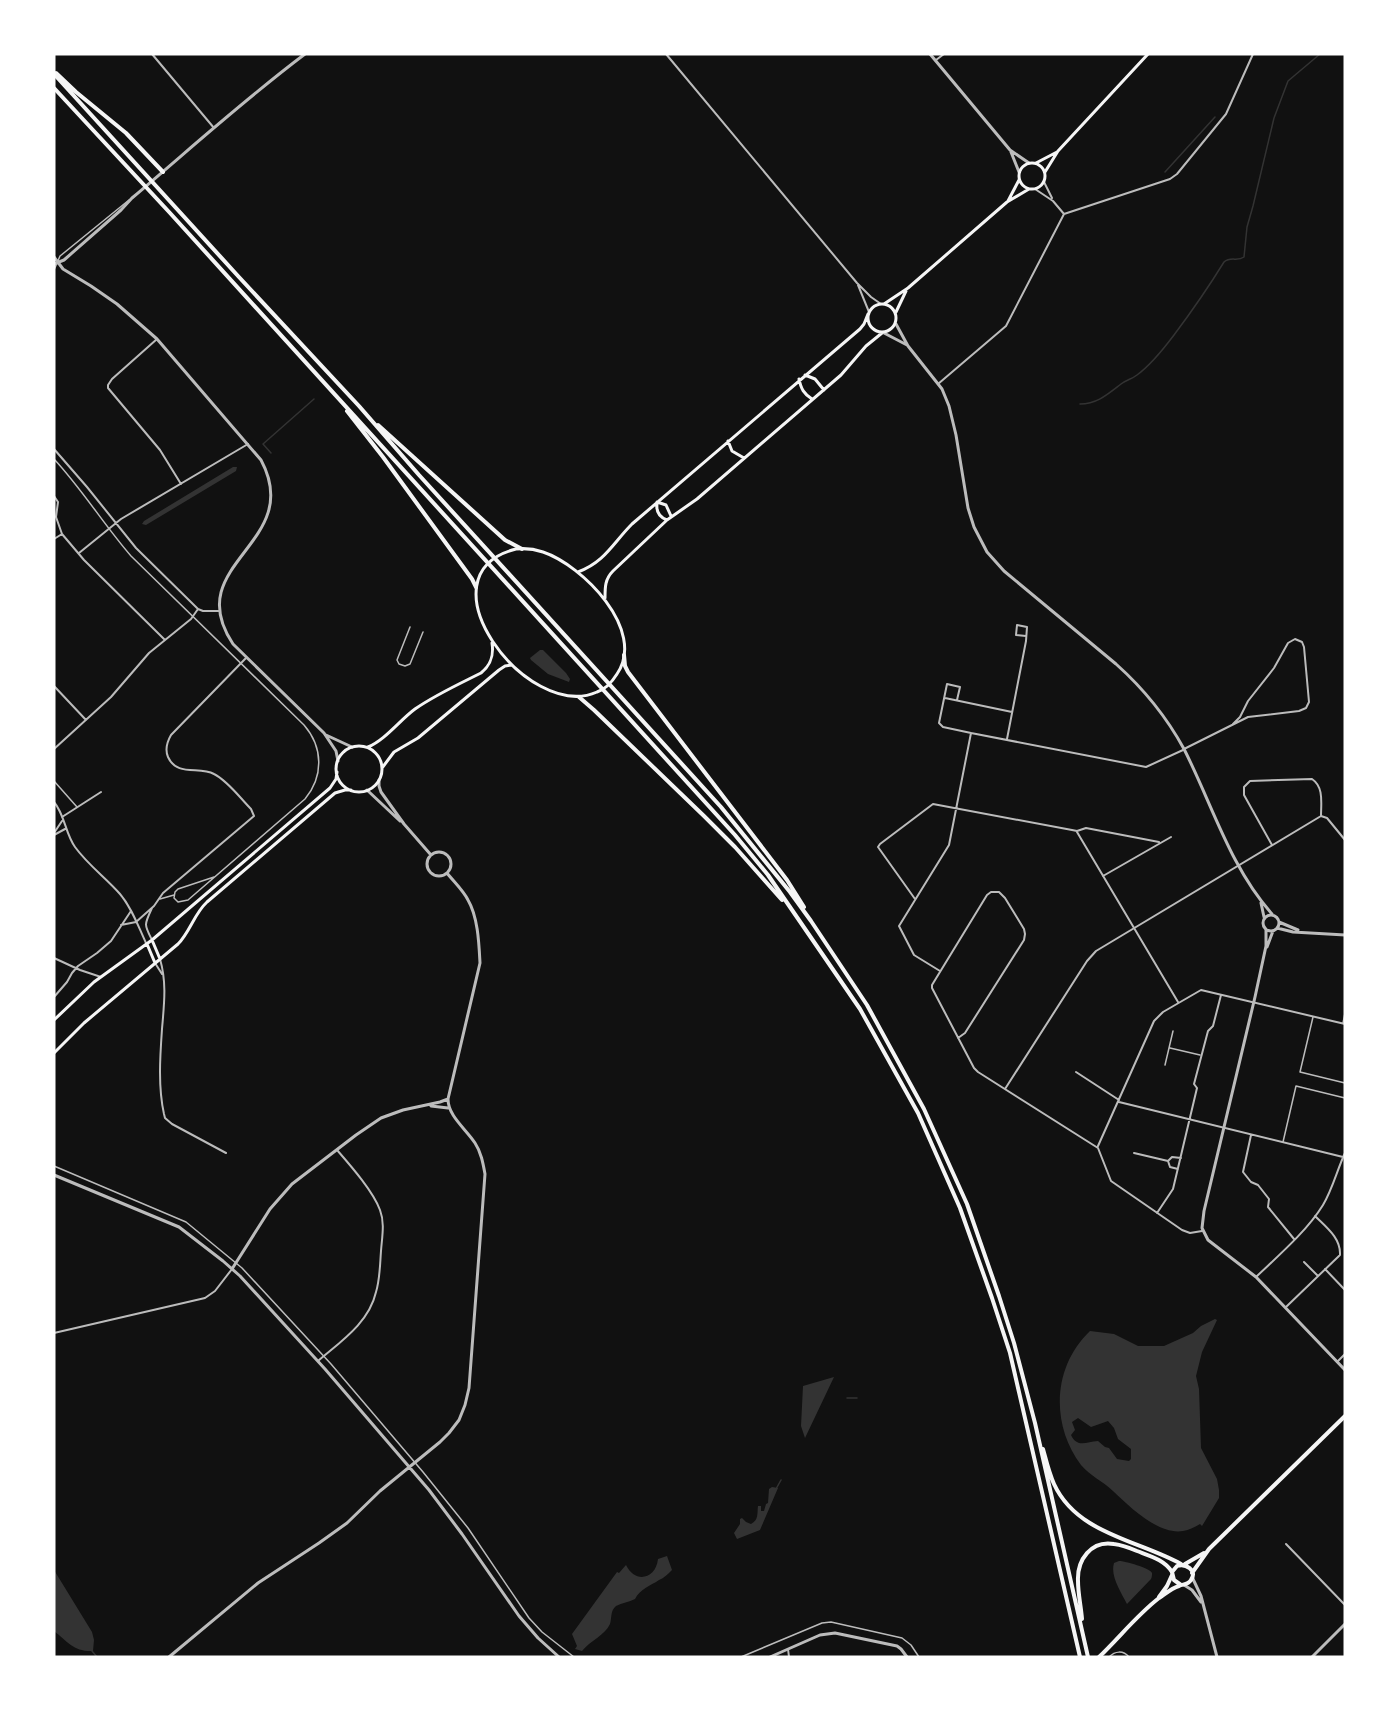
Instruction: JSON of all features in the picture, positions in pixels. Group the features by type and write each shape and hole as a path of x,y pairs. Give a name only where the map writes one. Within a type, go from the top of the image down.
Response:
{"main road":[{"path":"1019,180 1029,189 1035,189 1044,182 1045,172 1058,151 1148,54"},
{"path":"54,73 359,406 419,476 622,698 768,863 811,921 867,1005 924,1109 967,1204 1008,1323 1053,1484 1074,1513 1092,1525 1189,1566 1192,1575"},
{"path":"54,73 126,133 163,172"},
{"path":"54,88 735,835 768,875 860,1009 918,1113 960,1208 989,1289 1010,1353 1080,1657"},
{"path":"1007,202 1019,180 1021,168 1029,163 1045,159 1058,151"},
{"path":"1035,163 1045,172"},
{"path":"578,572 588,569 601,560 632,524 860,329 874,306 883,304 908,288 1007,202 1029,189"},
{"path":"605,600 606,581 609,575 669,518 697,499 813,400 846,370 871,341 896,324 896,313 908,288"},
{"path":"883,304 892,308 896,313"},
{"path":"869,313 868,320 871,327 874,331 883,333"},
{"path":"805,375 815,379 824,390"},
{"path":"800,379 802,390 813,400"},
{"path":"332,392 383,457 476,587"},
{"path":"359,406 505,540 522,549"},
{"path":"728,441 732,451 744,458"},
{"path":"657,502 666,505 669,509 669,518"},
{"path":"657,502 658,513 663,518 669,518"},
{"path":"624,655 619,671 610,684 596,693 579,697 549,690 534,682 512,665 485,629 477,609 476,587 482,572 491,560 505,552 522,549 542,552 578,572 605,600 621,630 624,647 625,666 628,672 787,880 811,921"},
{"path":"368,747 376,743 417,708 487,668 493,653 492,641"},
{"path":"382,768 394,752 414,741 499,670 512,665"},
{"path":"579,697 735,847 797,917"},
{"path":"54,1020 101,977 152,940 330,788 336,779 338,761 345,751 352,747 368,747 380,758 382,768 380,780 372,788 335,793 207,902 182,940 84,1023 54,1053"},
{"path":"337,772 340,781 351,790"},
{"path":"152,940 160,959"},
{"path":"147,944 155,963"},
{"path":"1157,1600 1167,1586 1174,1568 1209,1549 1345,1416"},
{"path":"1035,1423 1088,1657"},
{"path":"1084,1637 1077,1580 1079,1568 1082,1558 1089,1550 1100,1544 1115,1544 1166,1564 1174,1580 1183,1585"},
{"path":"1100,1657 1157,1600 1172,1588 1190,1582 1209,1549"}],"street":[{"path":"152,54 214,128"},
{"path":"56,264 122,210 132,198 285,68 305,54"},
{"path":"666,54 856,283 871,297 883,304"},
{"path":"930,54 1010,150 1029,163"},
{"path":"936,60 944,54"},
{"path":"938,384 1006,326 1065,214 1170,180 1177,174 1226,114 1253,54"},
{"path":"1010,150 1019,172"},
{"path":"1044,182 1053,201"},
{"path":"1035,189 1053,201 1065,214"},
{"path":"54,257 56,264 127,312 157,339 261,460 271,484 271,505 261,531 227,576 221,592 220,611 228,636 246,658 324,733 336,751 338,761"},
{"path":"856,283 869,313"},
{"path":"896,324 908,346 944,395 953,420 971,518 987,552 1004,571 1132,679 1161,712 1184,750 1225,839 1260,901 1276,916 1279,922 1303,932"},
{"path":"883,333 908,346"},
{"path":"157,339 112,379 108,388 160,450 181,483"},
{"path":"79,553 116,523 248,444"},
{"path":"54,449 87,486 136,548 198,609 220,611"},
{"path":"54,496 58,502 56,517 62,534 165,639"},
{"path":"54,539 62,534"},
{"path":"54,749 116,693 149,653 193,617 198,609"},
{"path":"1007,740 1026,636 1027,627 1017,625 1016,635 1026,636"},
{"path":"957,700 960,687 947,684 940,726 1146,767 1253,715 1298,712 1306,708 1309,702 1302,642 1294,639 1288,643 1274,668 1233,724"},
{"path":"121,925 136,922 154,906 163,893 254,816 251,809 218,776 210,772 177,768 169,759 166,751 171,735 246,658"},
{"path":"54,686 86,720"},
{"path":"945,698 1012,712"},
{"path":"324,733 352,747"},
{"path":"940,971 914,955 899,926 949,845 971,733"},
{"path":"1272,846 1244,795 1244,788 1248,782 1252,780 1312,779 1321,788 1322,816"},
{"path":"380,780 381,792 404,824 431,855"},
{"path":"367,790 404,824"},
{"path":"54,834 62,819 100,792"},
{"path":"54,802 61,811 65,829 75,847 119,893 131,911 147,944"},
{"path":"915,899 878,847 933,804 1077,831 1086,828 1159,842"},
{"path":"1322,816 1327,818 1345,840"},
{"path":"1005,1089 1093,954 1322,816"},
{"path":"54,834 65,829"},
{"path":"1077,831 1178,1002"},
{"path":"1103,876 1171,837"},
{"path":"441,853 448,856 451,865 447,873 439,876 430,872 427,864 431,855 441,853"},
{"path":"169,1657 258,1583 347,1522 441,1442 456,1425 465,1406 469,1388 485,1174 475,1143 449,1109 448,1099 480,963 472,909 468,899 447,873"},
{"path":"958,1038 965,1033 1024,940 1024,929 1002,893 995,891 987,895 932,983 932,988 958,1038 976,1070 1098,1148 1111,1181 1186,1232 1203,1231"},
{"path":"1260,901 1264,918 1262,923 1266,929 1264,954 1202,1218 1203,1231 1212,1244 1256,1277 1345,1370"},
{"path":"152,940 145,927 154,906"},
{"path":"54,997 76,968 106,946 131,911"},
{"path":"1264,918 1272,914"},
{"path":"1264,954 1279,922"},
{"path":"1266,929 1345,935"},
{"path":"54,958 101,977"},
{"path":"160,959 165,987 160,1088 165,1118 172,1124 226,1152"},
{"path":"155,963 163,976"},
{"path":"1098,1148 1154,1021 1157,1016 1178,1002 1200,991 1344,1024"},
{"path":"1157,1213 1173,1190 1197,1088 1194,1084 1208,1031 1213,1026 1221,995"},
{"path":"1076,1072 1119,1101 1343,1157"},
{"path":"54,1333 205,1298 215,1291 232,1269 265,1216 283,1193 381,1118 448,1099"},
{"path":"426,1105 449,1109"},
{"path":"1251,1135 1243,1172 1269,1199 1268,1207 1294,1239"},
{"path":"318,1361 355,1328 370,1309 377,1289 382,1219 377,1203 337,1150"},
{"path":"1134,1153 1168,1161"},
{"path":"1256,1277 1314,1216 1329,1194 1345,1153"},
{"path":"1168,1161 1172,1157 1181,1158"},
{"path":"1168,1161 1170,1167 1178,1169"},
{"path":"54,1175 179,1227 232,1269 318,1361 410,1467 446,1511 519,1616 559,1657"},
{"path":"1285,1308 1340,1255 1341,1246 1336,1238 1314,1216"},
{"path":"1304,1262 1318,1276"},
{"path":"1325,1269 1345,1290"},
{"path":"1337,1362 1345,1354"},
{"path":"1286,1544 1345,1605"},
{"path":"1192,1575 1201,1596 1217,1657"},
{"path":"1183,1585 1192,1590 1202,1603"},
{"path":"1312,1657 1345,1624"},
{"path":"770,1657 820,1635 835,1633 897,1646 907,1657"},
{"path":"788,1649 789,1657"}],"lane":[{"path":"54,270 56,264"},
{"path":"54,459 77,485 131,556 308,730 318,750 319,767 313,788 305,799 188,900 178,902 174,895"},
{"path":"410,627 397,660 405,666 410,664 423,632"},
{"path":"54,781 78,807"},
{"path":"159,900 174,895 178,889 214,877"},
{"path":"1344,1024 1345,1012"},
{"path":"1313,1017 1300,1072 1345,1083"},
{"path":"1165,1065 1173,1031"},
{"path":"1169,1048 1201,1056"},
{"path":"1283,1143 1296,1086 1345,1098"},
{"path":"54,1166 186,1222 236,1262 323,1356 415,1462 468,1528 523,1611 542,1632 574,1657"},
{"path":"741,1657 813,1626 831,1622 902,1638 911,1645 919,1657"},
{"path":"1109,1657 1117,1652 1123,1652 1129,1657"}],"shaded area":[{"path":"233,467 237,467 236,471 146,525 142,524 144,521"},
{"path":"543,650 566,673 570,679 569,682 548,674 531,660 530,658"},
{"path":"1217,1320 1202,1352 1196,1376 1199,1389 1201,1448 1217,1479 1219,1498 1202,1526 1200,1524 1185,1531 1174,1531 1164,1529 1145,1518 1081,1465 1064,1432 1060,1414 1060,1396 1069,1361 1078,1345 1090,1331 1114,1334 1138,1346 1164,1346 1193,1333 1201,1326","holes":["1078,1418 1091,1427 1108,1421 1114,1428 1118,1439 1131,1449 1131,1459 1129,1461 1117,1459 1109,1448 1098,1441 1079,1443 1073,1439 1071,1435 1075,1430 1072,1422"]},
{"path":"834,1377 805,1438 801,1426 803,1386"},
{"path":"778,1488 760,1530 737,1539 734,1533 740,1524 740,1519 751,1524 754,1522 758,1506 761,1506 761,1511 764,1511 768,1503 769,1489"},
{"path":"667,1556 672,1570 642,1590 635,1599 616,1606 605,1631 582,1651 575,1649 577,1646 572,1634 617,1572 619,1573 626,1565 635,1575 645,1577 653,1571 658,1559"},
{"path":"1119,1561 1132,1563 1152,1573 1151,1579 1127,1604 1117,1584 1113,1568 1114,1563"},
{"path":"54,1570 92,1632 93,1651 76,1648 54,1631"}],"waterway":[{"path":"1080,404 1102,398 1143,371 1174,335 1224,262 1244,257 1247,227 1274,118 1288,81 1320,54"},
{"path":"1165,172 1215,117"},
{"path":"271,453 263,444 314,399"},
{"path":"847,1398 857,1398"},
{"path":"776,1489 781,1480"},
{"path":"92,1651 97,1657"}]}
